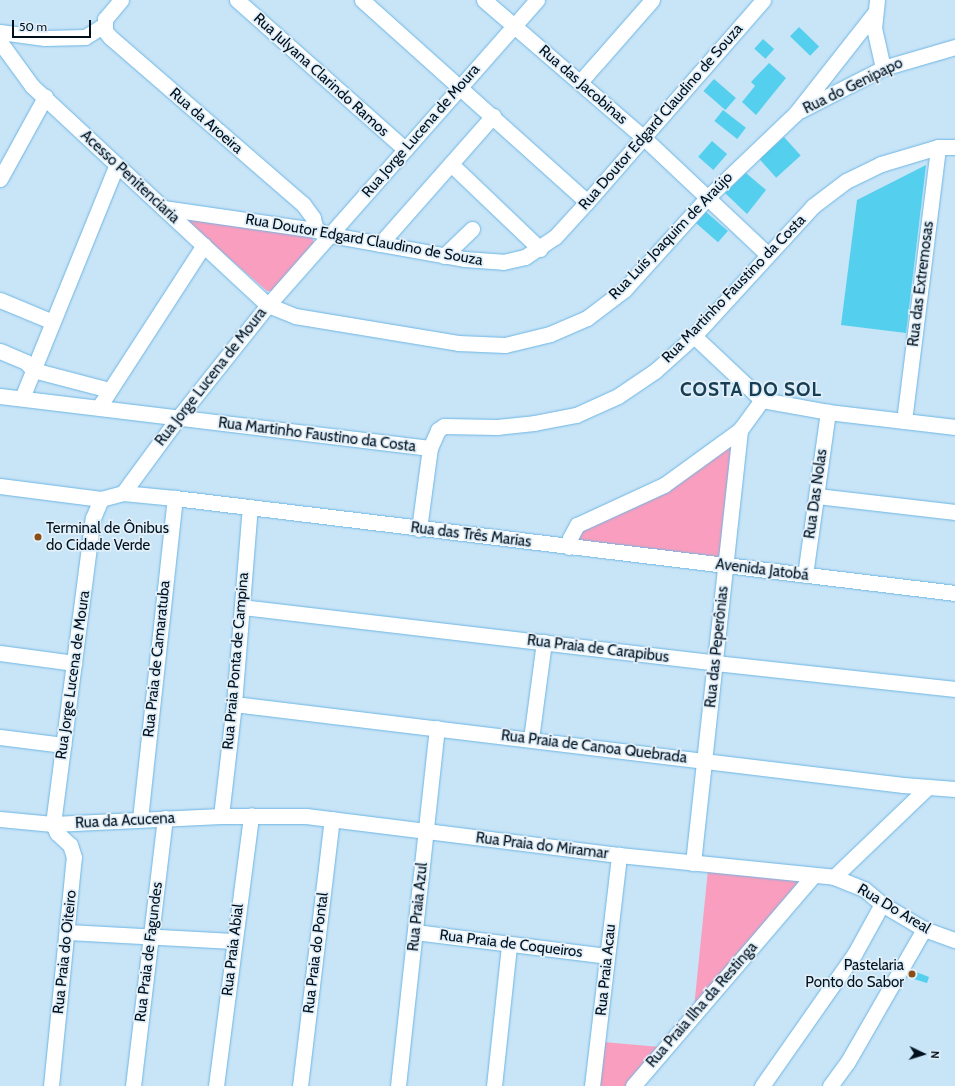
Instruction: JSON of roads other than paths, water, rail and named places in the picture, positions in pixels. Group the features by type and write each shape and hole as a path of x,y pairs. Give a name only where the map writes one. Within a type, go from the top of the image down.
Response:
{"street":[{"path":"0,32 45,38 85,37 107,18 121,0"},
{"name":"Rua Julyana Clarindo Ramos","path":"237,0 405,149"},
{"path":"362,0 588,202"},
{"name":"Rua das Jacobinas","path":"484,0 644,138 767,254"},
{"name":"Rua Jorge Lucena de Moura","path":"123,493 178,418 268,305 537,0"},
{"path":"580,82 652,0"},
{"name":"Rua Doutor Edgard Claudino de Souza","path":"163,208 316,230 331,235 444,256 503,262 525,257 540,249 554,237 588,202 763,0"},
{"path":"876,7 877,46 883,68"},
{"name":"Rua Luís Joaquim de Araújo","path":"268,305 295,316 458,343 505,345 550,334 587,318 625,289 707,198 796,113 876,7"},
{"name":"Rua da Aroeira","path":"107,18 105,31 118,44 303,204 313,218 316,230"},
{"name":"Acesso Penitenciaria","path":"0,42 32,86 116,167 204,245 268,305"},
{"name":"Rua do Genipapo","path":"796,113 883,68 955,47"},
{"path":"0,179 45,97"},
{"path":"380,244 493,116"},
{"name":"Rua Martinho Faustino da Costa","path":"0,396 430,448 438,430 444,426 512,425 576,415 618,396 655,371 694,336 767,254 813,206 846,181 881,164 938,147 955,147"},
{"name":"Rua das Extremosas","path":"904,421 938,147"},
{"path":"451,164 540,249"},
{"path":"22,398 116,167"},
{"path":"444,256 472,229"},
{"path":"99,407 204,245"},
{"path":"0,300 52,322"},
{"path":"694,336 762,400 828,412 955,427"},
{"path":"0,351 26,362 33,370 109,390"},
{"path":"569,547 570,538 577,525 664,485 740,430 762,400"},
{"name":"Rua Das Nolas","path":"805,575 828,412"},
{"name":"Rua das Peperônias","path":"693,863 716,664 740,430"},
{"path":"419,529 430,448"},
{"path":"0,486 101,499 123,493"},
{"name":"Rua das Três Marias","path":"123,493 250,507 569,547"},
{"path":"817,496 955,512"},
{"name":"Rua Praia de Camaratuba","path":"140,819 175,498"},
{"name":"Rua Jorge Lucena de Moura","path":"54,824 93,518 101,499"},
{"name":"Rua Praia Ponta de Campina","path":"221,816 234,704 250,507"},
{"name":"Avenida Jatobá","path":"569,547 955,593"},
{"name":"Rua Praia de Carapibus","path":"242,607 544,642 716,664 955,689"},
{"path":"531,740 544,642"},
{"path":"0,653 74,663"},
{"name":"Rua Praia de Canoa Quebrada","path":"234,704 955,789"},
{"name":"Rua Praia Azul","path":"398,1086 437,728"},
{"path":"0,737 63,745"},
{"path":"834,877 928,787"},
{"name":"Rua da Acucena","path":"0,823 54,824 251,815"},
{"name":"Rua Praia do Miramar","path":"251,815 332,819 426,833 813,876 834,877"},
{"name":"Rua Praia Abial","path":"216,1086 233,941 251,815"},
{"name":"Rua Praia de Fagundes","path":"132,1086 166,818"},
{"name":"Rua Praia do Pontal","path":"300,1086 332,819"},
{"name":"Rua Praia do Oiteiro","path":"51,1086 68,932 74,850 57,833 54,824"},
{"name":"Rua Praia Acau","path":"592,1086 619,855"},
{"name":"Rua Praia Ilha da Restinga","path":"633,1086 813,876"},
{"name":"Rua Do Areal","path":"834,877 864,888 882,904 924,929 955,940"},
{"path":"762,1086 855,953 882,904"},
{"path":"830,1086 858,1044 924,929"},
{"path":"68,932 233,941"},
{"name":"Rua Praia de Coqueiros","path":"415,932 509,945 607,956"},
{"path":"494,1086 509,945"}],"place":[{"name":"Terminal de Ônibus do Cidade Verde","path":"38,537"},
{"name":"Pastelaria Ponto do Sabor","path":"912,974"}],"district":[{"name":"COSTA DO SOL","path":"751,390"}]}
